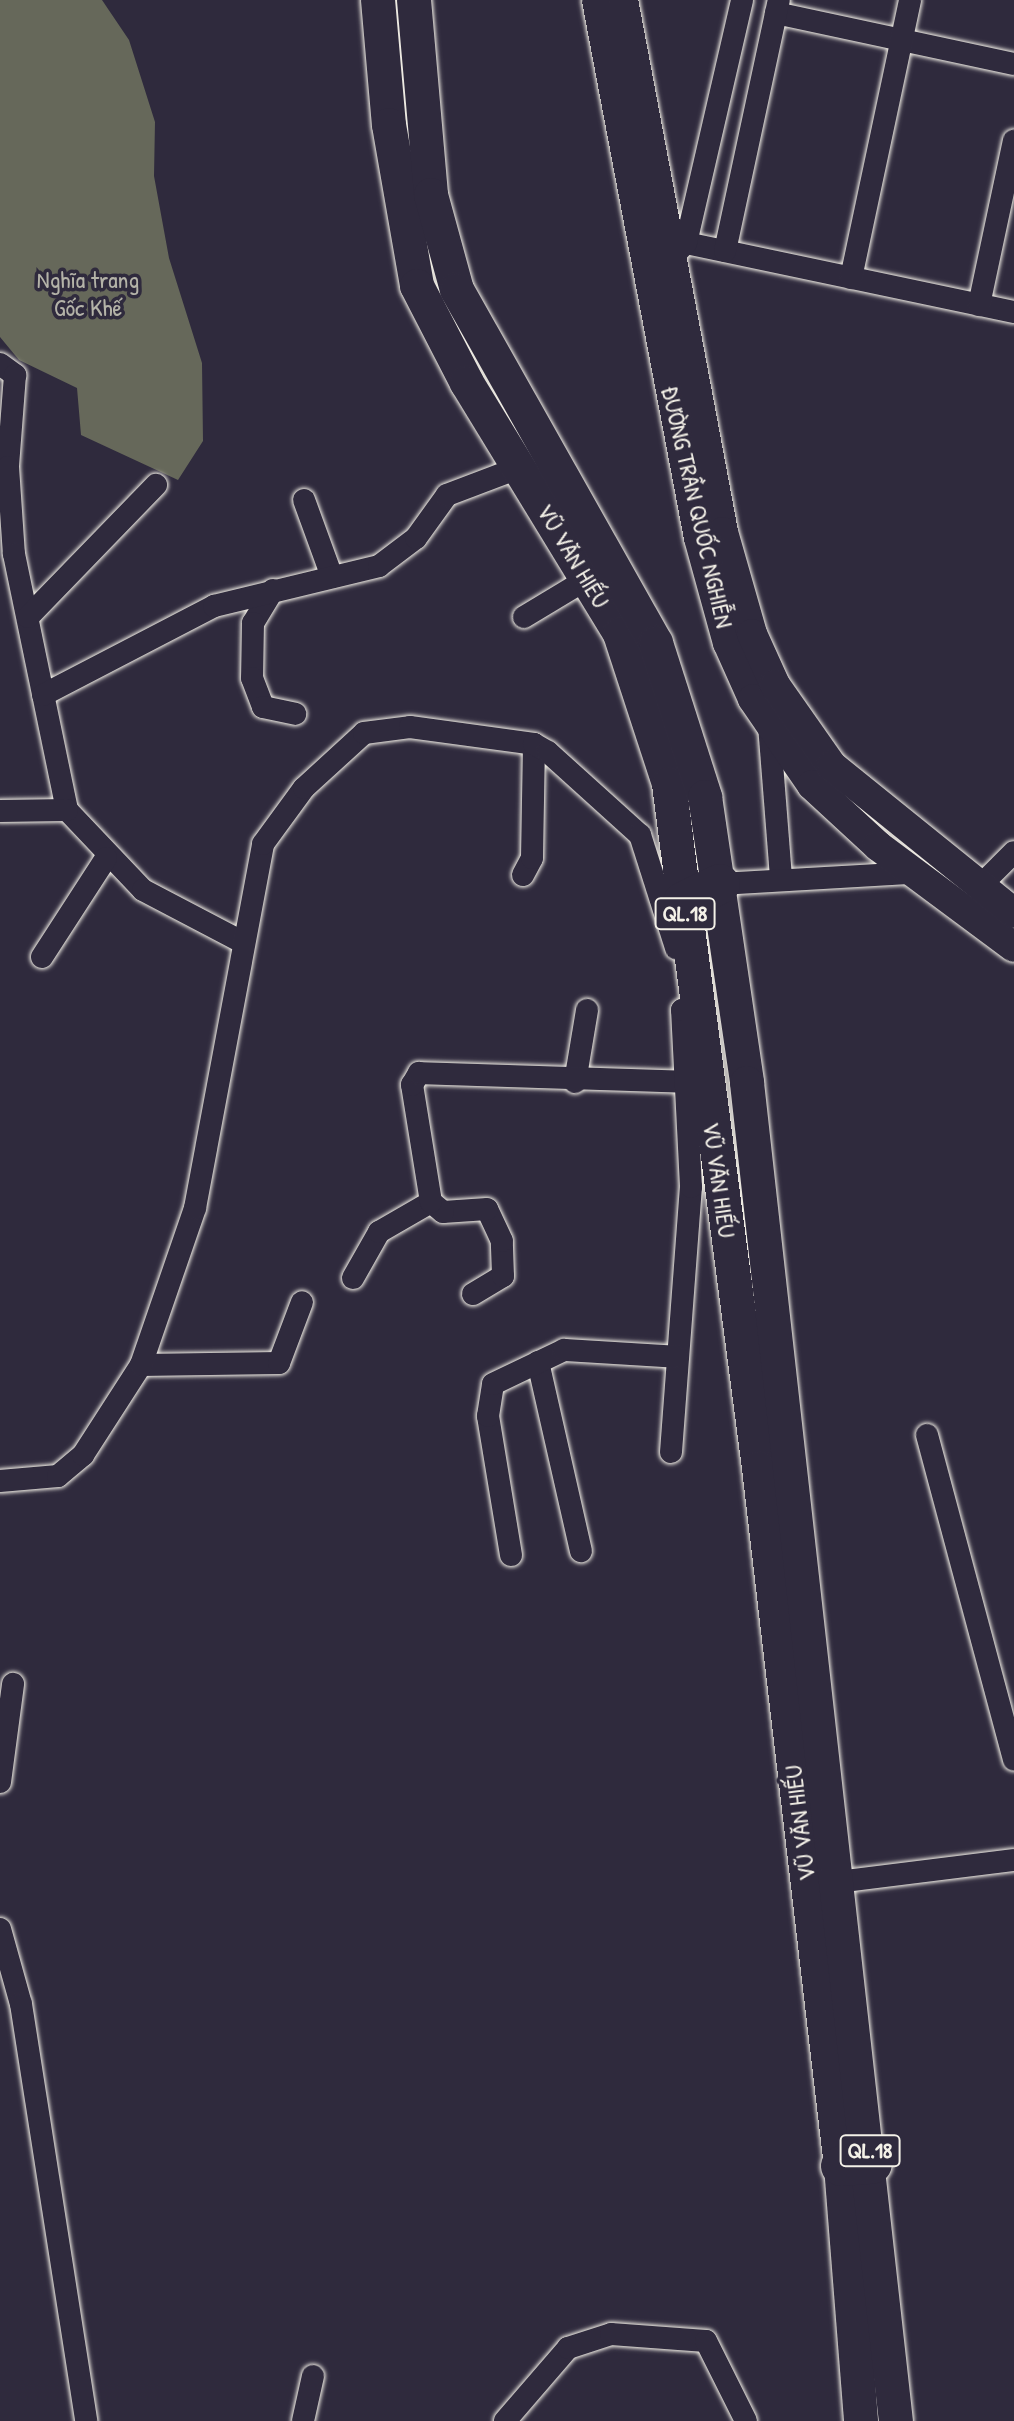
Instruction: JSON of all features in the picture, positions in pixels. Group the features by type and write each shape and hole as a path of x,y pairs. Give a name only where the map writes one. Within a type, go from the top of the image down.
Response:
{"highway":[{"path":"683,902 720,884"}],"main road":[{"name":"VŨ VĂN HIẾU","path":"378,0 389,125 417,286 518,468 620,634 649,711 669,784 683,902 688,1009 752,1411 857,2165 896,2421"},
{"name":"VŨ VĂN HIẾU","path":"414,0 431,195 457,290 656,643 689,728 720,884 837,1882 857,2165 861,2421"},
{"name":"ĐƯỜNG TRẦN QUỐC NGHIỄN","path":"597,0 668,257 711,591 769,725 812,785 913,873 1014,947"},
{"name":"ĐƯỜNG TRẦN QUỐC NGHIỄN","path":"623,0 668,257 735,580 775,685 832,766 1014,913"}],"street":[{"path":"742,0 668,257 725,251 1014,312"},
{"path":"851,278 910,0"},
{"path":"725,251 777,7 902,40 1014,64"},
{"path":"979,305 1014,141"},
{"path":"0,364 15,375 8,467 7,548 28,617 67,810 106,858 143,890 242,942"},
{"path":"43,695 214,606 390,560 447,495 518,468"},
{"path":"28,617 156,485"},
{"path":"304,500 332,577"},
{"path":"524,617 587,579"},
{"path":"273,590 253,623 252,678 263,707 295,714"},
{"path":"769,725 781,878"},
{"path":"0,1481 58,1476 83,1455 141,1365 195,1208 242,942 271,824 364,733 391,726 534,744 640,835 667,908 688,1009 691,1187 671,1452"},
{"path":"523,875 532,858 534,744"},
{"path":"0,811 67,810"},
{"path":"979,887 1014,852"},
{"path":"42,957 106,858"},
{"path":"720,884 781,878 913,873"},
{"path":"575,1082 587,1010"},
{"path":"473,1294 503,1276 493,1217 475,1207 443,1212 431,1202 412,1085 419,1073 575,1082 689,1082"},
{"path":"353,1278 379,1232 431,1202"},
{"path":"141,1365 279,1363 302,1302"},
{"path":"511,1555 487,1400 493,1384 564,1350 677,1357"},
{"path":"538,1362 581,1551"},
{"path":"927,1435 1014,1760"},
{"path":"0,1782 13,1684"},
{"path":"837,1882 1014,1860"},
{"path":"0,1929 24,2019 86,2421"},
{"path":"505,2421 568,2348 611,2334 706,2341 746,2421"},
{"path":"303,2421 313,2376"}],"green space":[{"name":"Nghĩa trang Gốc Khế","path":"0,0 102,0 129,40 155,122 154,176 169,258 202,363 203,441 178,480 81,435 77,388 19,360 0,337"}]}
